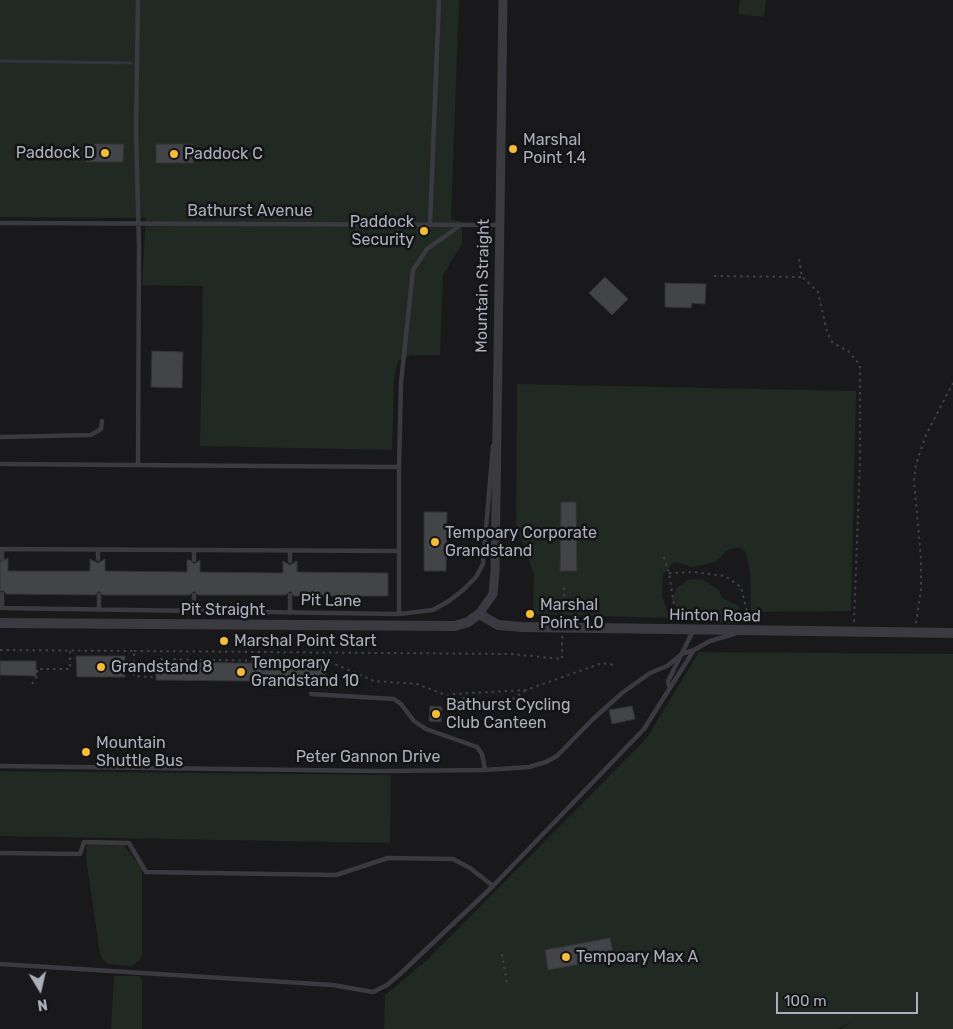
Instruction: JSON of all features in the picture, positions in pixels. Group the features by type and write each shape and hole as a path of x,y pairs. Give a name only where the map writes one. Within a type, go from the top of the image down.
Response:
{"street":[{"name":"Mountain Straight","path":"479,614 493,594 495,572 503,0"},
{"name":"Hinton Road","path":"479,614 498,625 514,627 743,632 953,633"},
{"name":"Pit Straight","path":"0,623 446,626 463,624 479,614"}],"lane":[{"path":"138,0 136,139 139,223 138,466"},
{"path":"430,224 439,0"},
{"name":"Bathurst Avenue","path":"0,223 430,224 458,227 499,225"},
{"path":"399,614 401,383 413,270 427,249 458,227"},
{"name":"Pit Lane","path":"1,608 290,613 399,614 425,612 449,602 471,583 483,564 496,406"},
{"path":"0,437 91,435 101,429 102,422"},
{"path":"0,464 400,467"},
{"path":"2,559 1,549 399,551"},
{"path":"98,550 98,559"},
{"path":"194,550 194,560"},
{"path":"290,551 290,561"},
{"path":"1,608 2,594"},
{"path":"98,609 99,595"},
{"path":"194,595 194,611"},
{"path":"290,596 290,613"},
{"path":"669,686 668,681 693,631"},
{"name":"Peter Gannon Drive","path":"0,766 380,771 485,770 529,767 558,756 614,700 650,673 667,666 682,654 694,650 710,640 743,632"},
{"path":"0,964 333,985 373,992 387,985 400,974 493,886 644,729 669,686 675,682 694,650"},
{"path":"311,694 394,699 401,704 414,721 426,729 477,747 482,754 485,770"},
{"path":"0,853 80,854 84,842 129,843 146,872 336,875 388,858 453,859 470,868 493,886"}],"path":[{"path":"799,259 802,277 818,292 827,332 832,342 849,352 860,365 860,460 854,632"},
{"path":"714,276 802,277"},
{"path":"914,633 921,575 914,480 916,464 926,435 953,383"},
{"path":"664,557 669,573 675,614 680,631"},
{"path":"669,573 694,572 725,576 740,587 747,612 743,632"},
{"path":"0,650 512,654 562,659 564,585"},
{"path":"32,684 37,676 37,669 70,669 70,651"},
{"path":"134,651 134,676 152,677 154,659 330,662 374,682 417,684 448,696 464,693 526,690"},
{"path":"489,708 500,707 526,690 602,663 615,665"},
{"path":"446,709 464,698 464,693"},
{"path":"502,954 507,983"}],"shaded area":[{"path":"0,0 459,0 451,219 462,222 462,244 443,275 440,355 411,355 398,361 394,380 392,450 200,446 203,286 142,285 146,218 0,217"},
{"path":"740,0 766,0 764,17 738,14"},
{"path":"517,384 856,391 851,611 751,612 750,571 745,551 738,547 728,550 715,562 693,567 674,562 663,574 662,596 670,618 533,614 534,575 516,525"},
{"path":"702,579 719,590 722,598 739,606 740,617 734,623 686,621 672,599 677,588 687,580"},
{"path":"699,652 953,654 953,1029 841,1029 851,1022 837,1029 384,1029 385,995 427,960 646,739"},
{"path":"0,771 391,775 390,843 0,836"},
{"path":"123,844 142,869 142,955 140,960 132,966 109,964 103,960 100,954 86,858 87,845"},
{"path":"114,976 139,976 142,979 142,1029 111,1029"}],"building":[{"name":"Paddock D","path":"87,144 124,144 123,162 86,162"},
{"name":"Paddock C","path":"156,144 193,144 193,163 156,163"},
{"path":"605,277 628,299 612,315 589,293"},
{"path":"665,283 706,284 705,304 692,303 691,308 665,307"},
{"path":"152,351 183,352 182,388 151,387"},
{"path":"561,502 576,502 577,571 560,571"},
{"name":"Tempoary Corporate Grandstand","path":"424,512 447,512 446,571 424,571"},
{"path":"8,558 8,571 90,571 90,559 98,563 105,559 105,571 187,572 187,560 194,564 200,560 200,572 283,573 283,561 290,565 297,561 297,572 388,573 388,596 294,596 290,591 286,595 198,595 194,591 190,595 103,595 99,591 95,595 6,594 4,591 0,591 0,562"},
{"name":"Grandstand 8","path":"76,656 125,656 125,677 77,677"},
{"path":"0,661 36,661 36,676 0,675"},
{"name":"Temporary Grandstand 10","path":"156,662 326,664 326,682 156,680"},
{"name":"Bathurst Cycling Club Canteen","path":"430,706 442,707 441,722 429,721"},
{"path":"632,706 635,719 612,724 609,710"},
{"path":"610,938 614,958 548,970 545,950"}],"waterway":[{"path":"0,61 131,63"}],"place":[{"name":"Marshal Point 1.4","path":"513,149"},
{"name":"Paddock D","path":"105,153"},
{"name":"Paddock C","path":"174,154"},
{"name":"Paddock Security","path":"424,231"},
{"name":"Tempoary Corporate Grandstand","path":"435,542"},
{"name":"Marshal Point 1.0","path":"530,614"},
{"name":"Marshal Point Start","path":"224,641"},
{"name":"Grandstand 8","path":"101,667"},
{"name":"Temporary Grandstand 10","path":"241,672"},
{"name":"Bathurst Cycling Club Canteen","path":"436,714"},
{"name":"Mountain Shuttle Bus","path":"86,752"},
{"name":"Tempoary Max A","path":"566,957"}]}
